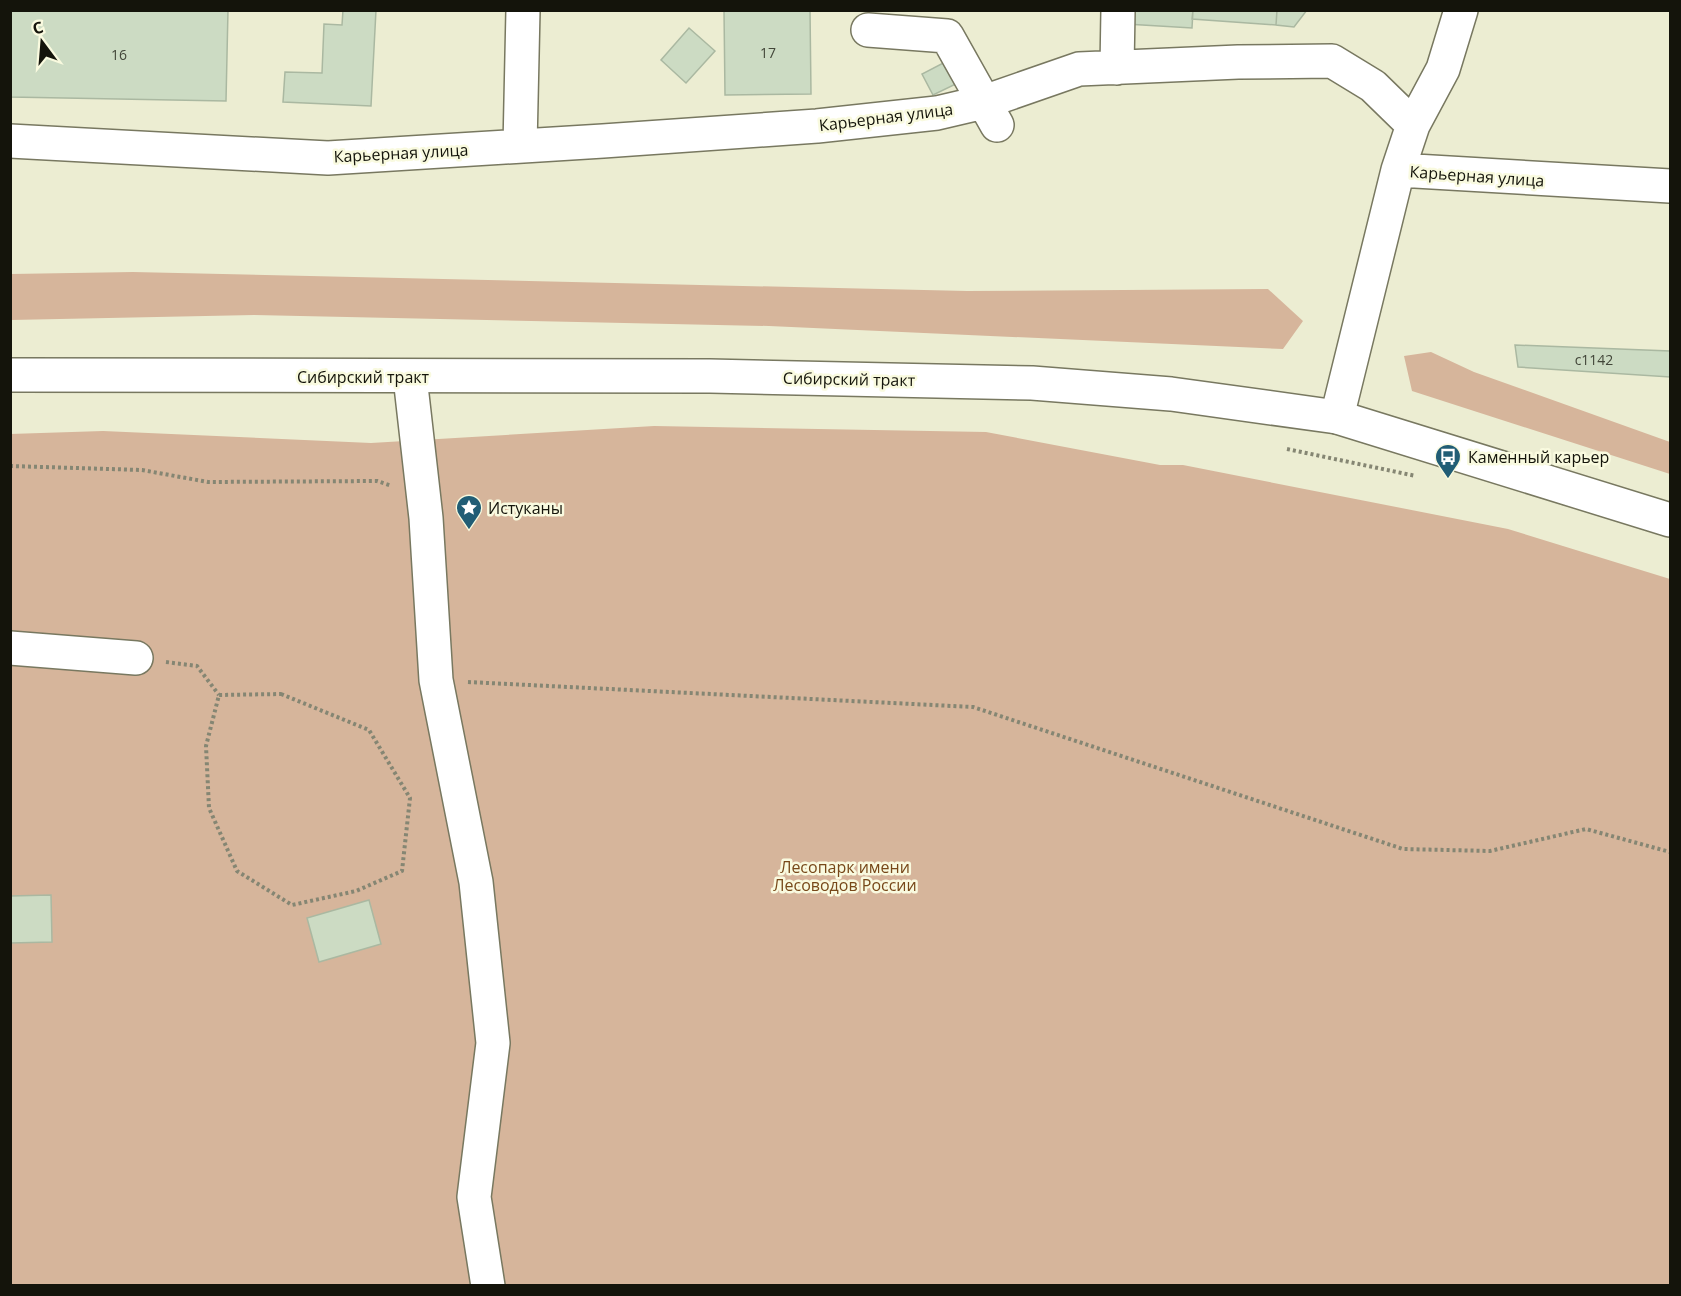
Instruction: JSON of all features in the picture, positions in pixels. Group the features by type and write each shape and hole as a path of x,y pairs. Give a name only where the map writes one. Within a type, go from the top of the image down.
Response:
{"street":[{"path":"520,146 523,10"},
{"path":"1117,68 1118,10"},
{"path":"1413,125 1443,69 1461,10"},
{"path":"868,30 947,36 991,114"},
{"name":"Карьерная улица","path":"10,141 328,158 817,126 937,113 991,114 1079,69 1332,62 1373,86 1413,125 1398,170 1671,186"},
{"path":"1337,417 1398,170"},
{"name":"Сибирский тракт","path":"10,375 710,376 1032,383 1171,394 1337,417 1671,520"},
{"path":"410,377 426,518 436,680 476,882 493,1043 474,1197 488,1286"},
{"path":"10,648 136,658"}],"path":[{"path":"1287,449 1420,477"},
{"path":"10,466 142,470 208,482 376,481 409,491 426,518"},
{"path":"136,658 197,666 219,695"},
{"path":"436,680 973,707 1403,849 1490,851 1586,829 1671,852"},
{"path":"281,694 369,730 410,798 402,871 356,891 291,905 237,871 210,808 206,746 219,695 281,694"}],"green space":[{"path":"133,272 967,291 1268,289 1303,321 1283,349 769,326 254,315 11,320 11,274"},
{"path":"1431,352 1474,372 1670,442 1670,474 1412,391 1404,356"},
{"name":"Лесопарк имени Лесоводов России","path":"654,426 986,432 1160,465 1183,465 1508,529 1670,579 1670,1285 11,1285 10,434 103,431 371,443"}],"building":[{"path":"10,10 228,10 226,101 10,97"},
{"path":"343,10 376,10 371,106 283,102 285,72 322,73 324,24 342,25"},
{"path":"724,10 810,10 811,94 725,95"},
{"path":"1127,10 1193,10 1192,28 1126,24"},
{"path":"1193,10 1277,10 1276,25 1192,19"},
{"path":"1277,10 1307,10 1294,27 1276,25"},
{"path":"689,28 715,51 686,83 661,60"},
{"path":"949,60 960,82 933,95 922,74"},
{"path":"1515,345 1670,351 1670,377 1518,367"},
{"path":"51,895 52,942 10,943 10,896"},
{"path":"369,900 381,944 319,962 307,918"}],"place":[{"name":"Каменный карьер","path":"1448,480"},
{"name":"Истуканы","path":"469,531"}]}
